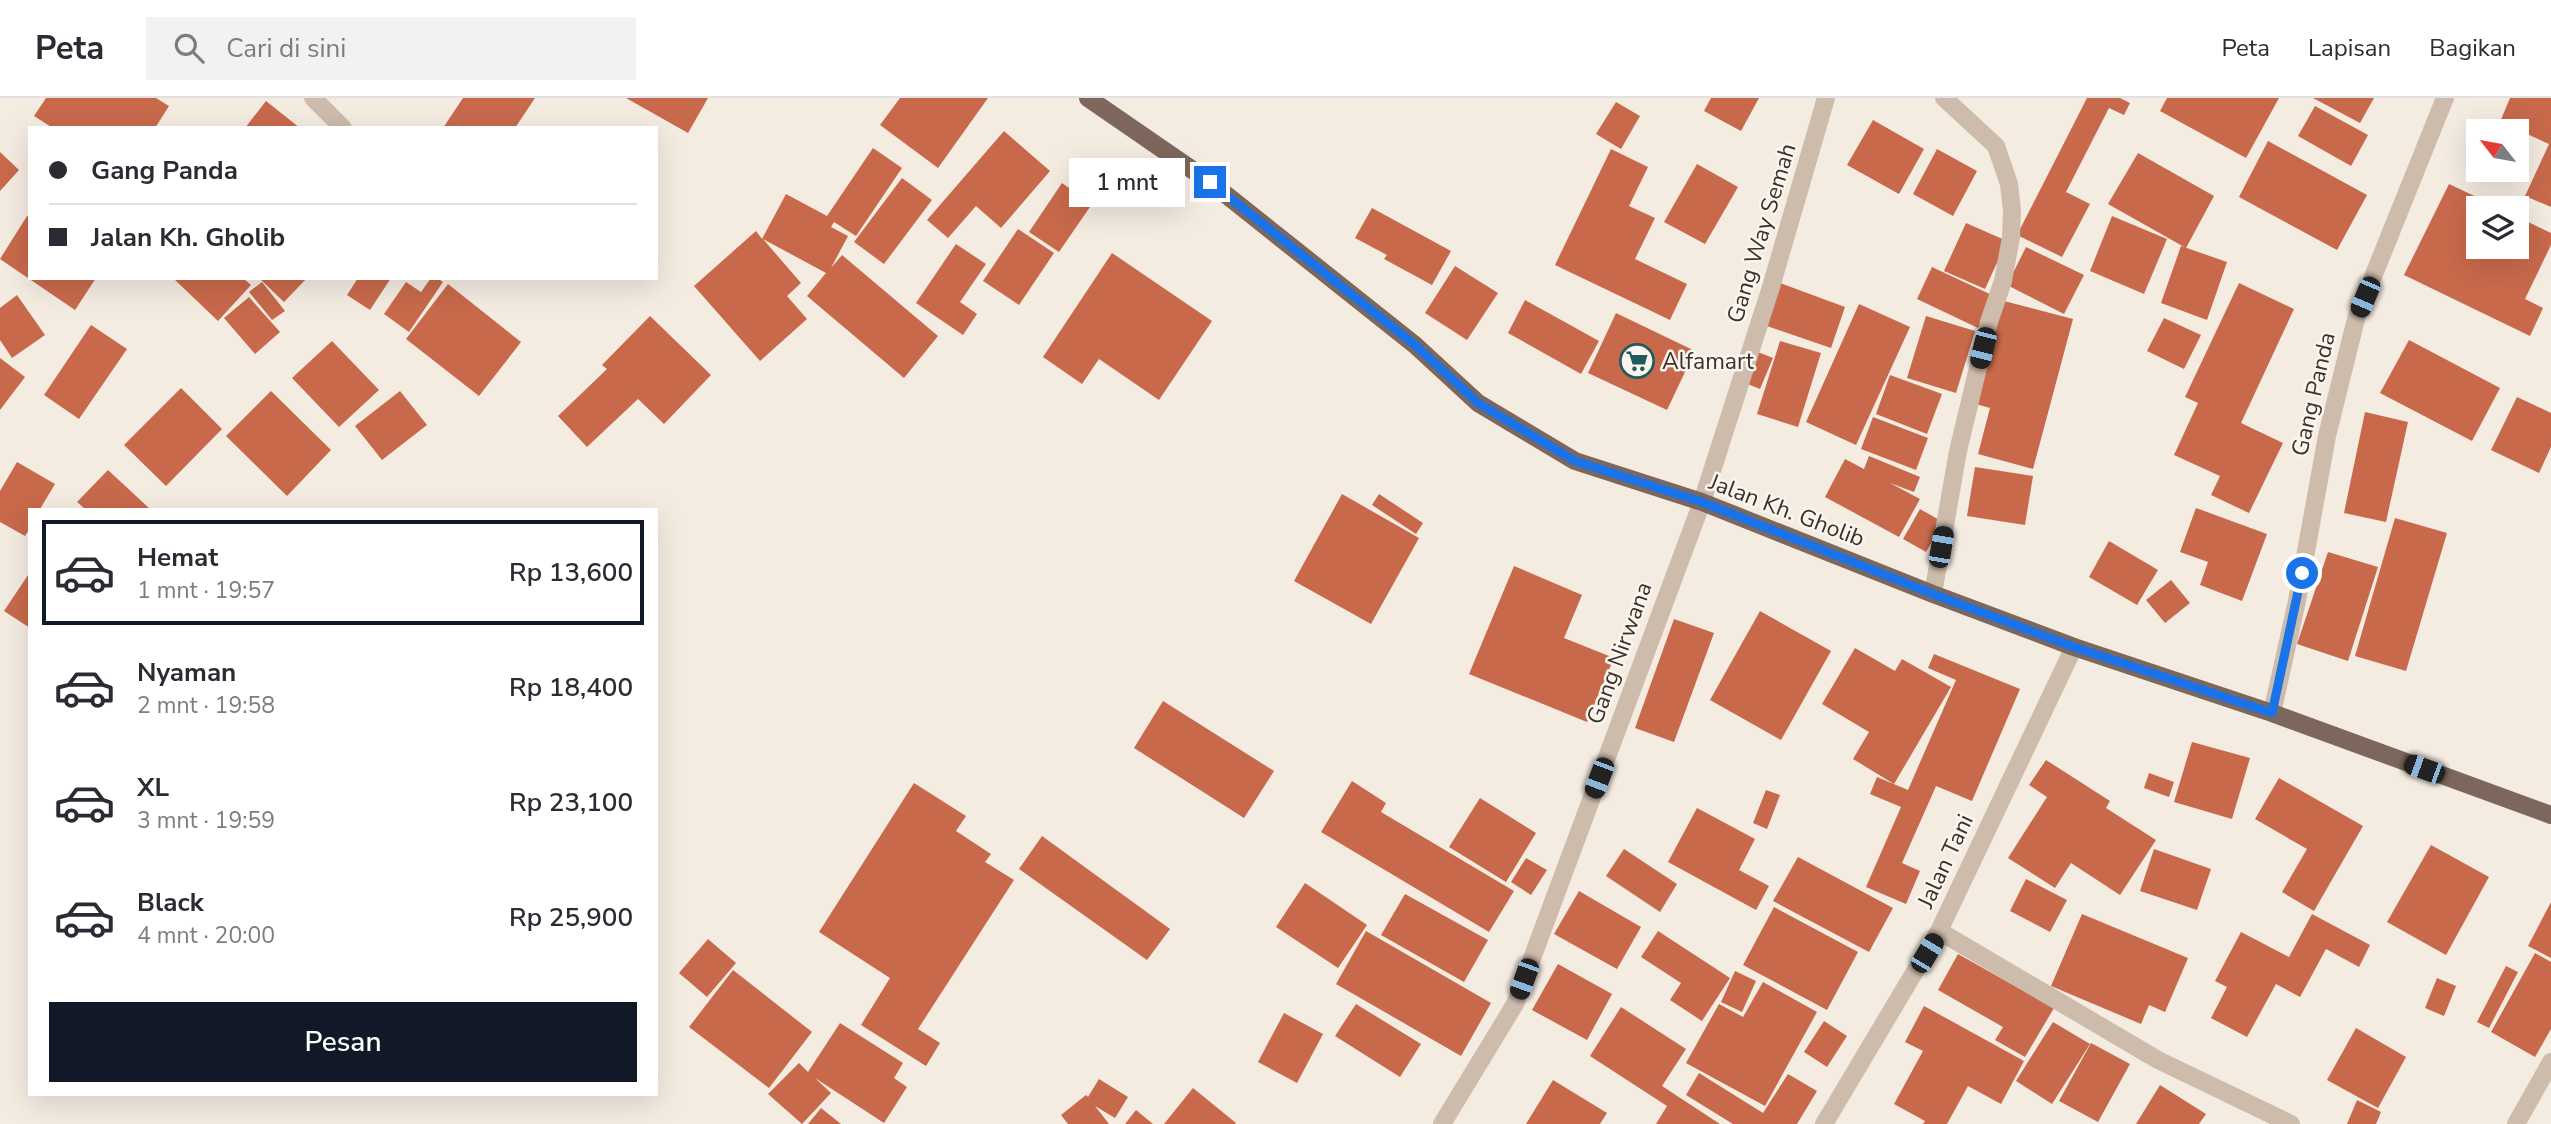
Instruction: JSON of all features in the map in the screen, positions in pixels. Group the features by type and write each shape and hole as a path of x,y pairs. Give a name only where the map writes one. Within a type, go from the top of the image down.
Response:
{"main road":[{"name":"Jalan Kh. Gholib","path":"1088,98 1210,182 1415,345 1478,403 1575,461 1702,502 2074,647 2272,713 2551,815"}],"street":[{"path":"313,98 341,126"},
{"name":"Gang Way Semah","path":"1702,502 1771,287 1826,98"},
{"path":"1933,594 1958,451 1989,322 2003,281 2011,237 2012,210 2009,184 1996,146 1944,98"},
{"name":"Gang Panda","path":"2272,713 2297,601 2327,436 2356,319 2445,98"},
{"name":"Gang Nirwana","path":"1442,1124 1515,1004 1702,502"},
{"name":"Jalan Tani","path":"1824,1124 1939,931 2074,647"},
{"path":"1939,931 2158,1060 2291,1124"},
{"path":"2516,1124 2551,1062"}],"building":[{"path":"46,98 156,98 169,106 156,126 50,126 34,116"},
{"path":"463,98 535,98 516,126 444,126"},
{"path":"626,98 708,98 688,133"},
{"path":"900,98 988,98 938,168 880,125"},
{"path":"1711,98 1759,98 1741,131 1704,111"},
{"path":"2087,98 2120,98 2130,103 2124,115 2109,108 2066,192 2090,204 2062,257 2017,235"},
{"path":"2167,98 2279,98 2246,158 2160,111"},
{"path":"2313,98 2374,98 2360,123"},
{"path":"2510,98 2551,98 2551,207 2525,196 2549,144 2529,135 2529,119 2501,119"},
{"path":"266,101 297,126 247,126"},
{"path":"1616,102 1640,116 1621,149 1596,134"},
{"path":"2315,106 2368,135 2351,166 2298,136"},
{"path":"1873,120 1924,149 1899,194 1847,165"},
{"path":"1004,131 1050,171 1001,228 976,206 948,238 927,220"},
{"path":"2268,141 2367,195 2337,250 2239,197"},
{"path":"873,148 902,168 856,236 834,222 831,227 848,236 831,268 842,255 938,336 904,378 807,296 826,273 763,239 801,283 787,296 807,319 760,361 694,286 756,231 762,239 786,194 827,216"},
{"path":"1611,149 1648,167 1629,206 1655,218 1635,259 1687,284 1670,320 1555,265"},
{"path":"1937,149 1977,171 1953,216 1913,194"},
{"path":"0,152 19,170 0,191"},
{"path":"2138,153 2214,196 2186,248 2108,204"},
{"path":"1697,164 1738,187 1705,244 1664,222"},
{"path":"902,178 932,200 884,264 854,242"},
{"path":"1062,183 1092,204 1059,252 1029,232"},
{"path":"2449,184 2474,196 2466,196 2466,259 2529,259 2529,222 2551,233 2551,245 2525,299 2543,308 2530,336 2404,275"},
{"path":"1372,208 1451,251 1432,285 1384,259 1387,255 1355,238"},
{"path":"27,216 28,216 28,278 0,259"},
{"path":"2112,216 2167,239 2144,294 2090,271"},
{"path":"1966,223 2007,241 1985,289 1944,271"},
{"path":"1018,229 1054,253 1019,305 983,281"},
{"path":"956,244 986,264 960,302 977,314 963,335 916,303"},
{"path":"2181,246 2227,262 2207,320 2161,303"},
{"path":"2026,247 2084,275 2064,314 2007,285"},
{"path":"1112,253 1212,321 1159,400 1099,359 1082,384 1043,357"},
{"path":"1455,266 1498,293 1467,340 1425,313"},
{"path":"1932,267 1994,296 1978,328 1917,299"},
{"path":"31,280 95,280 75,310"},
{"path":"175,280 245,280 251,285 218,321"},
{"path":"261,280 305,280 284,302"},
{"path":"357,280 390,280 370,310 347,295"},
{"path":"430,280 443,282 409,332 384,314 406,282 421,292"},
{"path":"262,282 285,311 272,320 249,292"},
{"path":"1780,283 1845,307 1831,348 1764,325"},
{"path":"2239,283 2294,309 2241,423 2283,443 2249,513 2211,495 2220,476 2174,455 2198,403 2185,397"},
{"path":"448,284 521,342 479,396 406,339"},
{"path":"17,295 45,335 12,358 0,340 0,308"},
{"path":"249,297 280,332 255,354 224,318"},
{"path":"1525,300 1599,341 1581,374 1508,333"},
{"path":"2000,300 2073,319 2033,469 1978,454 1990,408 1972,403"},
{"path":"1859,304 1910,327 1856,445 1806,422"},
{"path":"1616,313 1695,351 1667,410 1588,373"},
{"path":"650,316 711,375 664,424 638,399 587,447 558,416 607,369 602,365"},
{"path":"1926,316 1975,331 1956,393 1907,378"},
{"path":"2164,318 2201,335 2184,369 2147,351"},
{"path":"91,325 127,349 79,419 44,395"},
{"path":"2409,340 2500,388 2472,441 2380,393"},
{"path":"332,341 379,390 339,427 292,378"},
{"path":"1780,341 1821,353 1798,427 1757,414"},
{"path":"1758,352 1773,358 1760,389 1745,383"},
{"path":"0,358 25,377 0,410"},
{"path":"1890,375 1942,394 1927,434 1876,414"},
{"path":"181,388 222,429 166,486 124,445"},
{"path":"271,391 331,450 287,496 226,436"},
{"path":"400,391 427,425 382,460 355,426"},
{"path":"2517,397 2551,413 2551,447 2539,473 2491,450"},
{"path":"2365,412 2408,422 2386,522 2344,513"},
{"path":"1873,417 1928,438 1916,470 1861,449"},
{"path":"1869,456 1920,477 1914,492 1890,483 1920,499 1899,537 1825,497 1845,459 1864,469"},
{"path":"17,462 55,484 41,508 28,508 28,531 25,536 0,522 0,491"},
{"path":"1975,467 2033,476 2025,525 1967,516"},
{"path":"108,470 149,508 84,508 77,502"},
{"path":"1342,494 1419,538 1371,624 1294,581"},
{"path":"1379,494 1423,523 1416,534 1372,505"},
{"path":"2196,508 2267,534 2242,601 2200,585 2208,562 2180,552"},
{"path":"1920,509 1943,522 1926,552 1903,539"},
{"path":"2395,518 2447,533 2406,671 2355,656"},
{"path":"2109,541 2158,570 2137,605 2089,577"},
{"path":"2328,552 2378,567 2348,661 2297,644"},
{"path":"1514,566 1582,595 1564,638 1614,658 1587,722 1469,674"},
{"path":"28,575 28,627 4,611"},
{"path":"2171,580 2190,603 2165,623 2146,600"},
{"path":"1760,611 1831,651 1781,740 1710,700"},
{"path":"1674,619 1714,633 1674,742 1635,728"},
{"path":"1855,648 1895,671 1902,659 1951,687 1894,784 1853,759 1869,732 1822,704"},
{"path":"1934,654 2020,689 1972,801 1936,786 1902,863 1920,871 1906,904 1866,887 1901,807 1870,794 1877,777 1908,790 1956,680 1928,668"},
{"path":"1163,701 1274,771 1244,818 1134,748"},
{"path":"2192,742 2250,758 2232,819 2174,802"},
{"path":"2046,760 2110,801 2106,808 2156,840 2120,895 2071,863 2055,888 2008,858 2047,797 2029,785"},
{"path":"2149,773 2174,782 2169,797 2144,788"},
{"path":"2279,778 2363,826 2314,911 2282,892 2307,849 2255,819"},
{"path":"1352,781 1386,803 1381,812 1514,891 1489,932 1321,832"},
{"path":"914,783 966,816 956,831 991,854 985,862 1014,880 918,1029 940,1043 926,1066 861,1025 890,978 819,932"},
{"path":"1766,790 1780,795 1767,829 1753,823"},
{"path":"1480,798 1536,833 1506,882 1449,847"},
{"path":"1697,808 1755,839 1739,870 1769,886 1756,910 1668,862"},
{"path":"1042,836 1170,929 1147,960 1019,869"},
{"path":"2431,845 2489,877 2446,955 2387,922"},
{"path":"1624,849 1677,884 1660,912 1606,876"},
{"path":"2154,849 2211,869 2197,910 2140,891"},
{"path":"1798,857 1893,908 1869,952 1773,901"},
{"path":"1526,858 1547,870 1531,895 1511,882"},
{"path":"2026,879 2067,900 2050,932 2010,911"},
{"path":"1305,883 1367,925 1338,968 1276,927"},
{"path":"1579,891 1641,927 1617,969 1554,934"},
{"path":"1405,894 1488,940 1464,982 1381,935"},
{"path":"2551,902 2551,958 2528,946"},
{"path":"1774,907 1858,952 1827,1010 1743,965"},
{"path":"2082,914 2188,958 2165,1012 2149,1005 2141,1024 2051,986"},
{"path":"2312,914 2370,945 2359,967 2326,949 2300,997 2276,984 2247,1037 2211,1018 2227,987 2215,981 2241,932 2289,957"},
{"path":"1366,931 1491,1003 1461,1056 1336,984"},
{"path":"1658,931 1730,978 1702,1021 1670,1000 1681,983 1641,957"},
{"path":"708,939 736,963 707,997 679,973"},
{"path":"2535,953 2551,962 2551,1029 2535,1057 2491,1032"},
{"path":"1958,954 2054,1008 2025,1057 1995,1040 2003,1027 1938,990"},
{"path":"1558,964 1612,994 1587,1040 1532,1010"},
{"path":"2506,966 2518,972 2489,1028 2477,1022"},
{"path":"733,970 812,1032 769,1088 689,1027"},
{"path":"1735,971 1756,981 1742,1012 1721,1002"},
{"path":"2437,978 2456,986 2444,1016 2425,1008"},
{"path":"1763,982 1817,1012 1765,1106 1686,1063 1719,1004 1743,1017"},
{"path":"1356,1004 1421,1044 1400,1077 1335,1036"},
{"path":"1924,1006 2024,1061 2001,1104 1968,1086 1947,1124 1923,1124 1925,1121 1894,1104 1923,1051 1905,1042"},
{"path":"1621,1007 1686,1049 1662,1086 1720,1124 1656,1124 1667,1106 1590,1056"},
{"path":"1284,1013 1323,1034 1297,1083 1258,1062"},
{"path":"1824,1021 1847,1036 1827,1067 1804,1052"},
{"path":"2053,1022 2090,1044 2052,1104 2016,1081"},
{"path":"840,1023 903,1063 894,1078 907,1087 884,1123 815,1078 831,1093 802,1124 768,1094 799,1063 808,1072"},
{"path":"2356,1028 2406,1057 2378,1108 2327,1080"},
{"path":"2091,1043 2130,1064 2098,1122 2059,1101"},
{"path":"1699,1073 1763,1113 1788,1074 1817,1091 1797,1124 1733,1124 1686,1095"},
{"path":"1099,1079 1128,1097 1115,1118 1095,1106 1109,1124 1068,1124 1061,1115 1086,1095 1088,1097"},
{"path":"1553,1080 1607,1113 1600,1124 1526,1124"},
{"path":"2160,1085 2206,1114 2199,1124 2136,1124"},
{"path":"1193,1088 1236,1123 1164,1124"},
{"path":"2357,1100 2381,1112 2376,1124 2347,1124"},
{"path":"821,1108 841,1124 808,1124"},
{"path":"1136,1110 1153,1124 1125,1124"}],"place":[{"name":"Alfamart","path":"1637,361"}],"route":[{"path":"1210,182 1415,345 1478,403 1575,461 1702,502 2074,647 2272,713 2302,573"}]}
